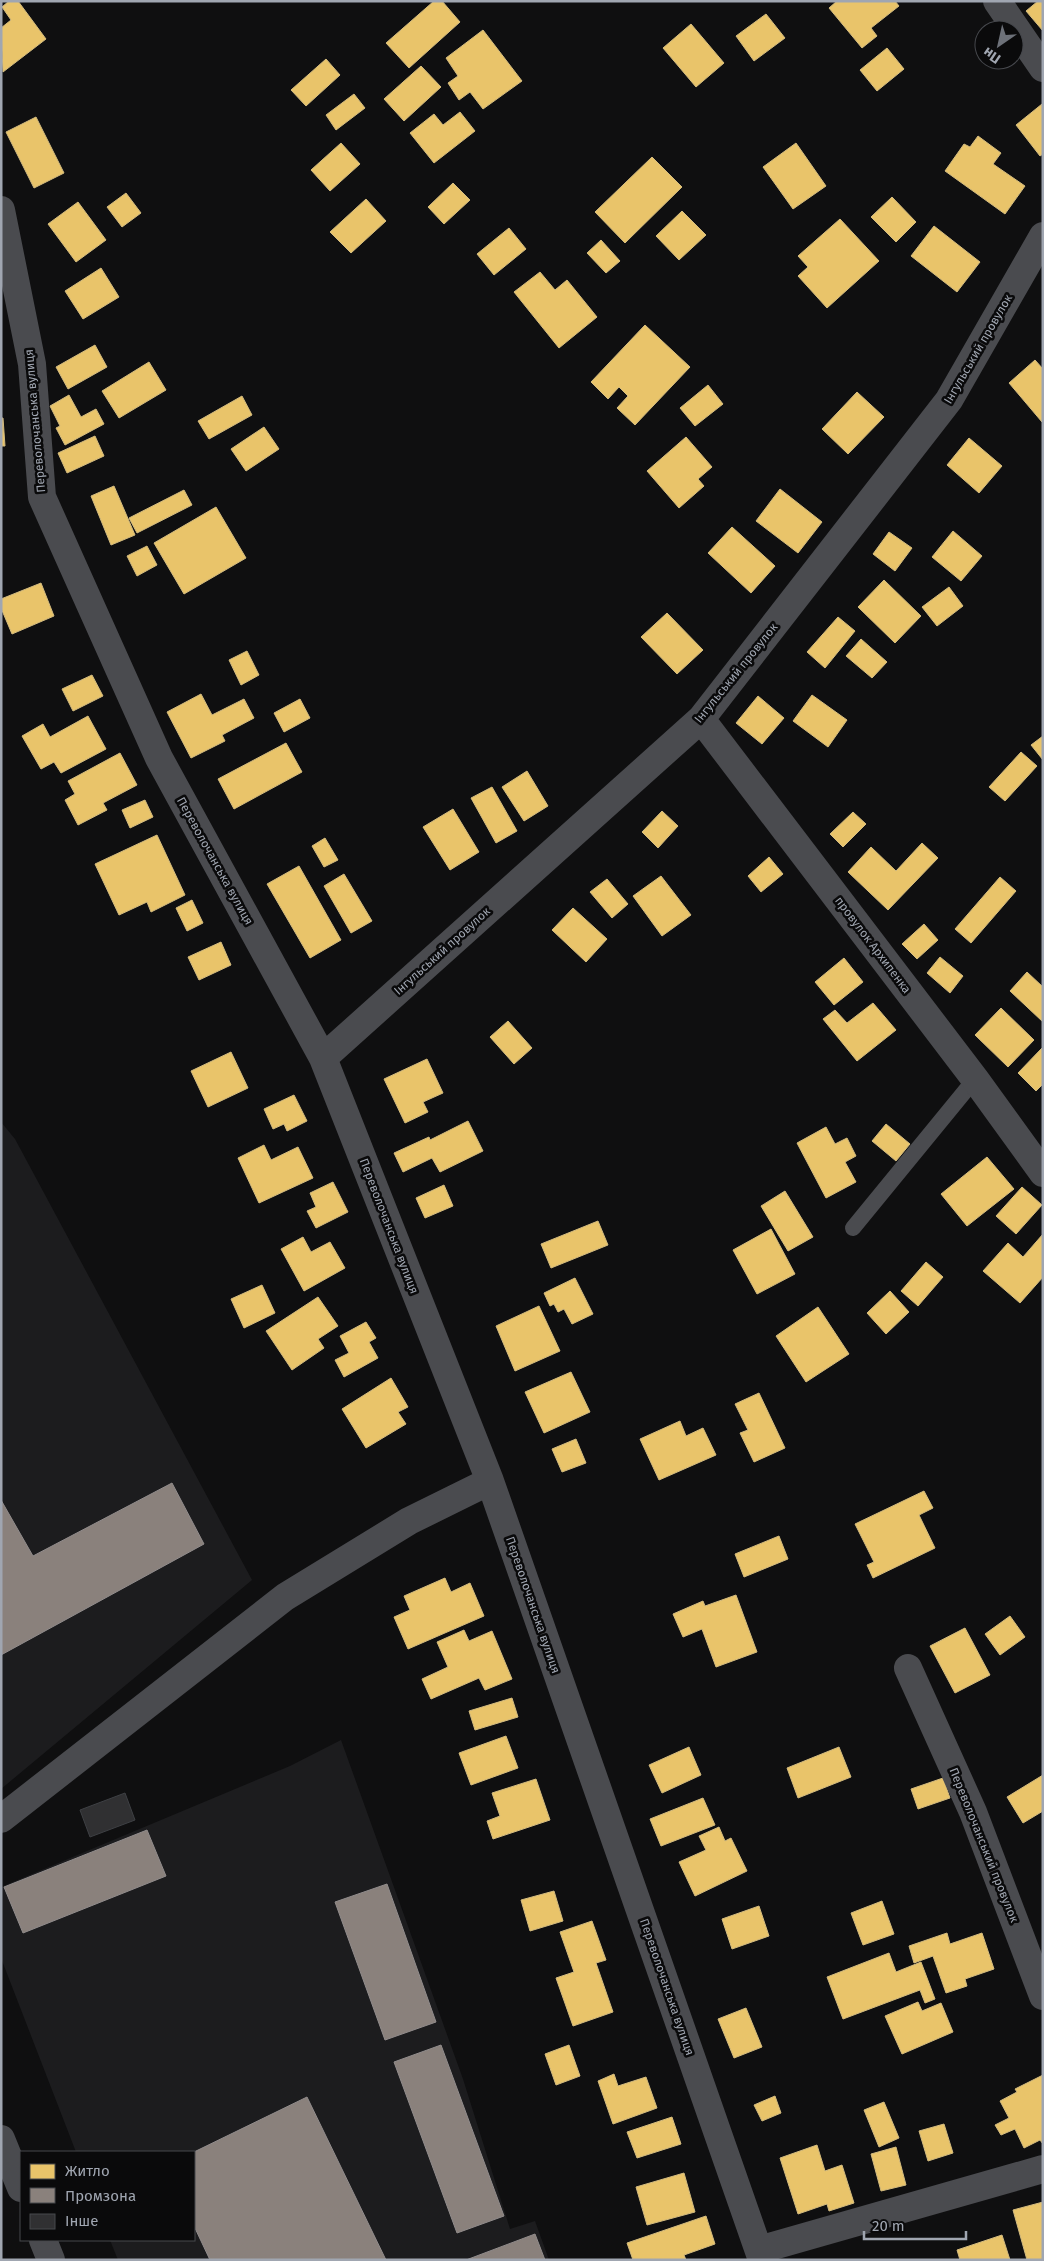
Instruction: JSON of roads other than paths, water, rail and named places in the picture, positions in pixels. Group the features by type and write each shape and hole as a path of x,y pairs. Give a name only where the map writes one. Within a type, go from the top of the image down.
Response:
{"street":[{"path":"997,1 1043,68"},
{"name":"Переволочанська вулиця","path":"1,210 32,364 42,498 159,758 323,1058 490,1481 761,2255"},
{"name":"Інгульський провулок","path":"323,1058 700,719 949,400 1043,236"},
{"name":"провулок Архипенка","path":"700,719 975,1079 1043,1173"},
{"path":"1,1819 285,1597 409,1521 490,1481"},
{"name":"Переволочанський провулок","path":"908,1668 973,1812 1043,1996"},
{"path":"1,2139 20,2186"},
{"path":"761,2255 1043,2169"},
{"path":"42,2241 51,2260"}],"lane":[{"path":"853,1228 975,1079"}]}
